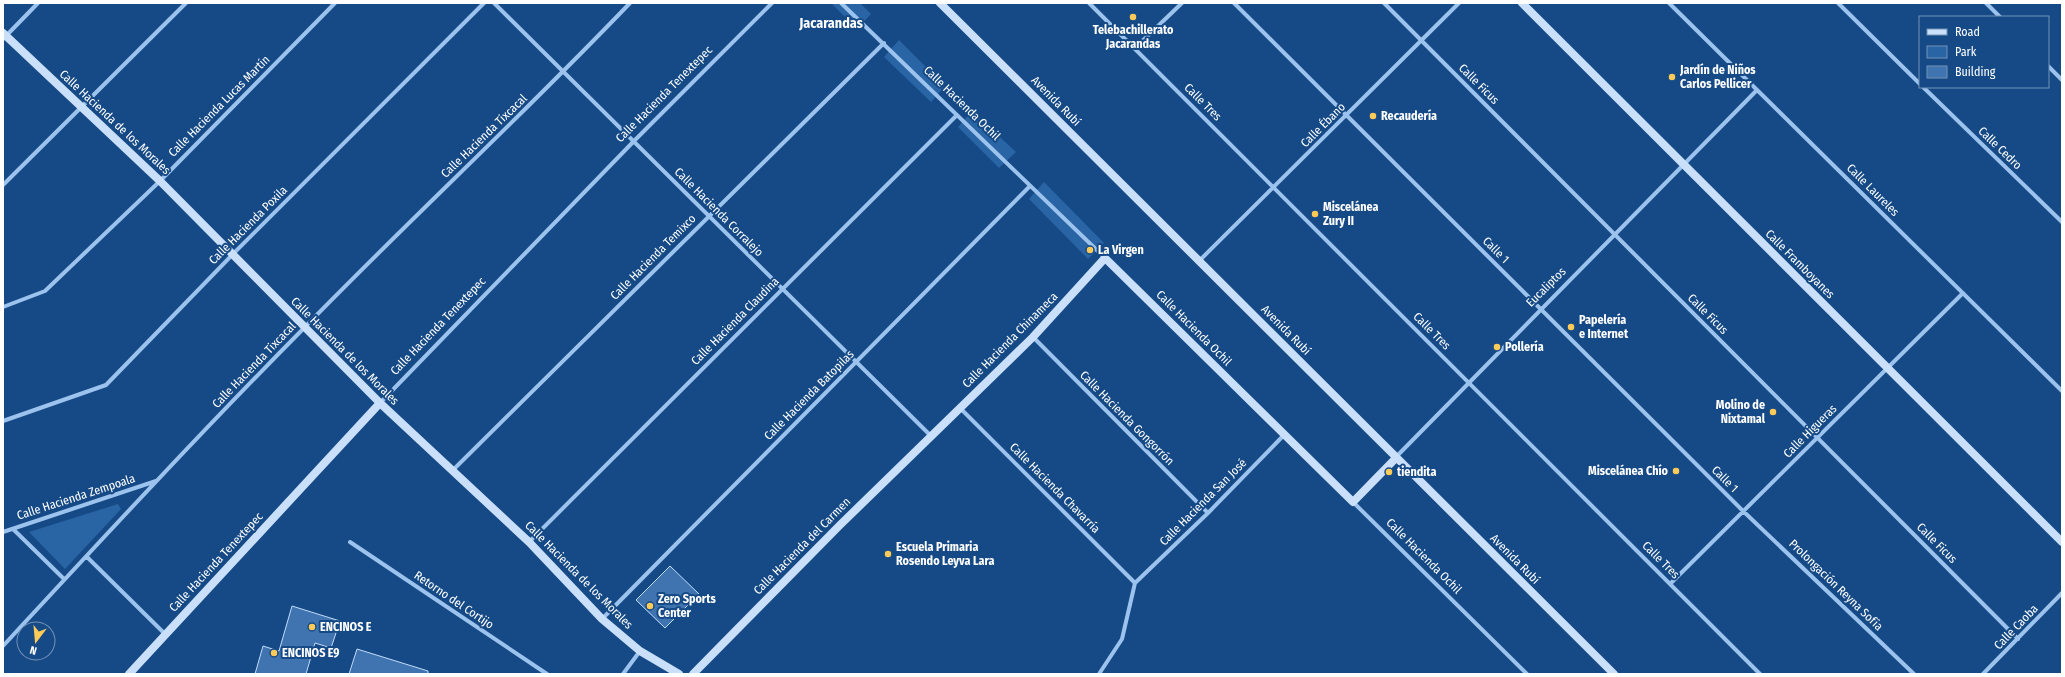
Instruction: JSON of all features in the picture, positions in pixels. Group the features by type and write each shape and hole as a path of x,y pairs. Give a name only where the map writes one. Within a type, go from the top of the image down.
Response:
{"street":[{"path":"4,36 38,3"},
{"path":"3,185 186,3"},
{"name":"Calle Hacienda Lucas Martín","path":"3,307 45,291 160,180 335,3"},
{"name":"Calle Hacienda Poxila","path":"3,421 106,385 232,255 484,3"},
{"name":"Calle Hacienda Corralejo","path":"494,3 930,436"},
{"name":"Calle Hacienda Tixcacal","path":"3,646 156,481 305,326 564,72 630,3"},
{"name":"Calle Hacienda Tenextepec","path":"129,674 380,403 634,141 772,3"},
{"name":"Calle Hacienda Ochil","path":"841,3 1105,258 1527,674"},
{"name":"Avenida Rubí","path":"940,3 1200,260 1396,458 1614,674"},
{"name":"Calle Tres","path":"1089,3 1760,674"},
{"path":"1135,48 1182,3"},
{"name":"Calle 1","path":"1234,3 1743,511"},
{"name":"Calle Ficus","path":"1384,3 2018,639"},
{"name":"Calle Ébano","path":"1200,260 1459,3"},
{"name":"Calle Framboyanes","path":"1522,3 2062,542"},
{"name":"Calle Laureles","path":"1669,3 2062,391"},
{"path":"1838,3 1919,83"},
{"path":"1986,3 1999,16"},
{"name":"Calle Hacienda de los Morales","path":"4,36 160,180 232,255 305,326 380,403 529,542 602,618 640,651 679,674"},
{"name":"Calle Hacienda Temixco","path":"453,470 884,43"},
{"path":"2049,67 2062,80"},
{"name":"Calle Cedro","path":"1925,88 2062,222"},
{"name":"Eucaliptos","path":"1353,502 1757,90"},
{"name":"Calle Hacienda Claudina","path":"529,542 957,115"},
{"name":"Calle Hacienda Batopilas","path":"602,618 1030,186"},
{"name":"Calle Hacienda Chinameca","path":"930,436 1033,337 1105,258"},
{"name":"Calle Higueras","path":"1670,584 1963,293"},
{"name":"Calle Hacienda Gongorrón","path":"1033,337 1208,513"},
{"name":"Calle Hacienda Chavarría","path":"960,408 1135,583"},
{"name":"Calle Hacienda San José","path":"1135,583 1208,513 1284,435"},
{"name":"Calle Hacienda del Carmen","path":"693,674 930,436"},
{"name":"Calle Hacienda Zempoala","path":"3,532 156,481"},
{"name":"Prolongación Reyna Sofía","path":"1743,511 1914,674"},
{"path":"13,529 64,579"},
{"name":"Retorno del Cortijo","path":"350,542 547,674"},
{"path":"87,557 166,635"},
{"path":"1099,674 1122,639 1135,583"},
{"name":"Calle Caoba","path":"1983,674 2062,593"},
{"path":"623,674 640,651"}],"green space":[{"path":"831,3 860,3 871,14 857,29"},
{"path":"899,40 945,86 931,102 884,57"},
{"path":"972,111 1016,152 999,168 958,127"},
{"path":"1044,182 1104,243 1088,259 1029,199"},
{"path":"118,504 121,509 65,569 29,532"}],"building":[{"path":"670,566 699,594 665,628 636,600"},
{"path":"292,606 340,621 331,648 315,643 306,674 255,674 263,646 279,651"},
{"name":"ENCINOS E","path":"357,649 428,671 428,674 349,674"}],"place":[{"name":"Telebachillerato Jacarandas","path":"1133,17"},
{"name":"Jardín de Niños Carlos Pellicer","path":"1672,77"},
{"name":"Recaudería","path":"1373,116"},
{"name":"Miscelánea Zury II","path":"1315,214"},
{"name":"La Virgen","path":"1090,250"},
{"name":"Papelería e Internet","path":"1571,327"},
{"name":"Pollería","path":"1497,347"},
{"name":"Molino de Nixtamal","path":"1773,412"},
{"name":"Miscelánea Chío","path":"1676,471"},
{"name":"tiendita","path":"1389,472"},
{"name":"Escuela Primaria Rosendo Leyva Lara","path":"888,554"},
{"name":"Zero Sports Center","path":"650,606"},
{"name":"ENCINOS E","path":"312,627"},
{"name":"ENCINOS E9","path":"274,653"}],"district":[{"name":"Jacarandas","path":"831,23"}]}
